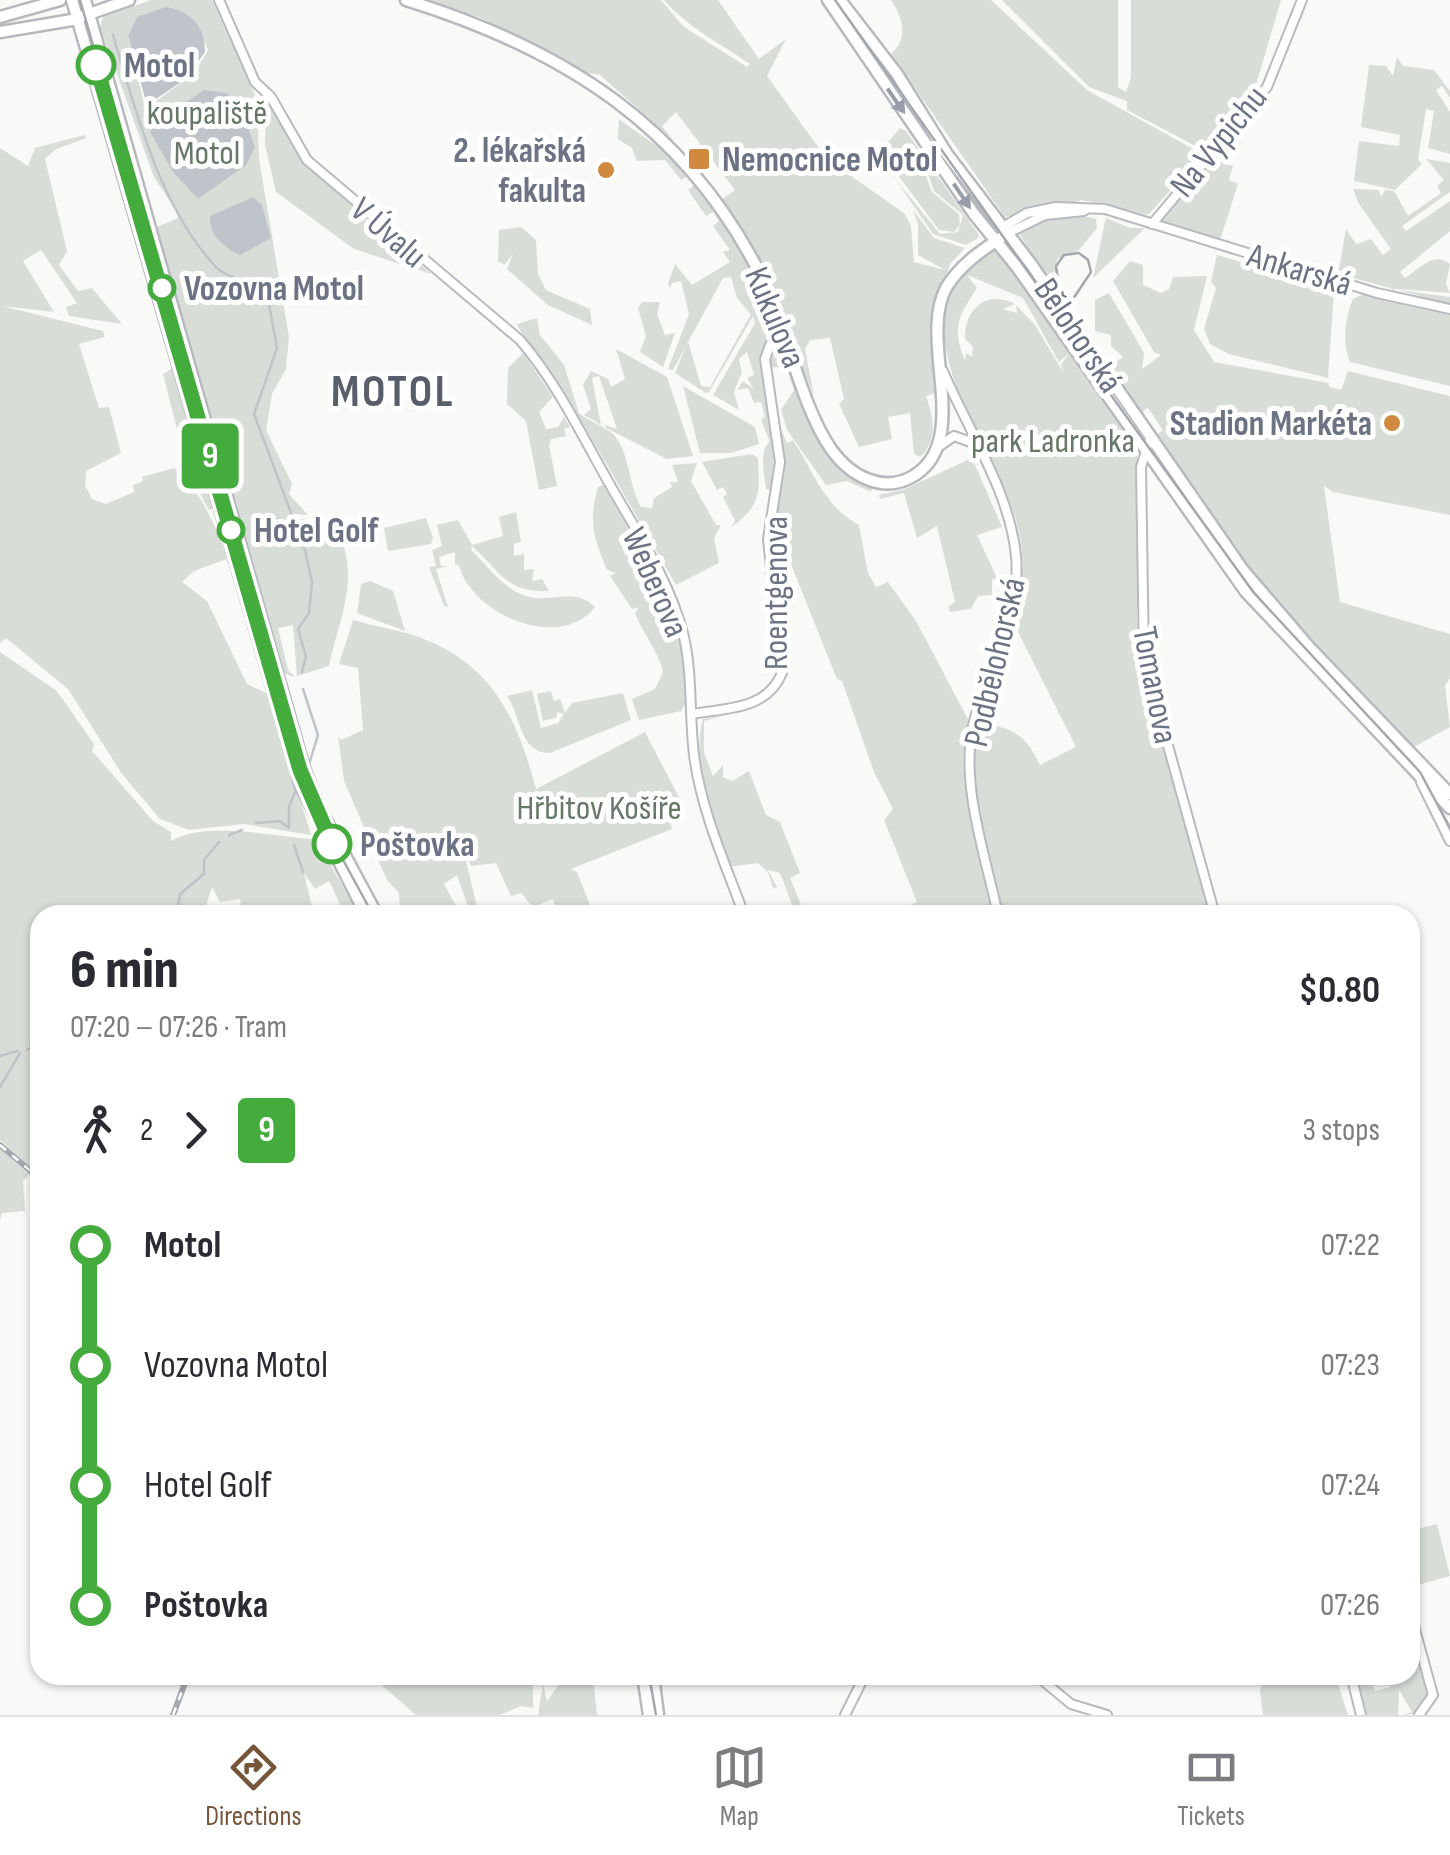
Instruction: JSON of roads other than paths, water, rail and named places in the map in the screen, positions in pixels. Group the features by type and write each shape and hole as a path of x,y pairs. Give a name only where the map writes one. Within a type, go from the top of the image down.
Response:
{"main road":[{"path":"0,14 60,0"},
{"path":"72,0 83,16 301,786 361,905"},
{"path":"83,16 86,0 110,7"},
{"path":"0,32 47,25 129,0"},
{"name":"Kukulova","path":"406,0 520,41 596,85 676,152 723,212 764,282 823,436 850,470 875,483 898,482 922,470 934,452"},
{"name":"Bělohorská","path":"828,0 994,238 1268,601 1450,794"},
{"name":"Bělohorská","path":"840,0 897,74 947,154 1005,230 1256,605 1450,808"},
{"path":"110,7 99,14 88,34 309,782 372,905"},
{"path":"47,25 71,25 88,34"},
{"path":"934,452 942,403 936,323 945,290 960,269 1005,230"},
{"path":"645,1685 650,1715"},
{"path":"654,1685 658,1715"}],"street":[{"name":"V Úvalu","path":"219,0 256,82 271,96 310,162 506,328 542,366"},
{"name":"Na Vypichu","path":"1152,224 1267,87 1302,0"},
{"name":"Ankarská","path":"1005,230 1034,218 1068,211 1152,224 1450,310"},
{"name":"Roentgenova","path":"692,714 757,702 772,690 782,673 768,562 780,462 765,359 770,345 785,334"},
{"name":"Podbělohorská","path":"939,362 1007,513 1017,570 1014,605 970,745 975,797 996,905"},
{"name":"Weberova","path":"542,366 670,594 686,648 701,793 740,905"},
{"path":"934,452 954,436 976,444"},
{"name":"Tomanova","path":"1148,445 1141,484 1144,659 1212,905"},
{"name":"Bělohorská","path":"1414,770 1450,841"},
{"path":"1419,1715 1434,1696 1420,1646"},
{"path":"845,1715 860,1685"},
{"path":"1048,1685 1071,1704 1107,1715"},
{"path":"1354,1685 1361,1715"}],"waterway":[{"path":"113,35 152,156 178,214 219,270 267,293 277,348 254,414 305,550 312,582 309,613 298,629 306,656 302,672"},
{"path":"303,689 318,735 309,764"},
{"path":"256,823 280,821 289,828 289,807 295,792"},
{"path":"229,835 242,830"},
{"path":"178,905 180,894 204,874 204,860 219,842"},
{"path":"294,845 303,872"},
{"path":"0,1056 17,1051"},
{"path":"0,1087 20,1053"}],"tram line":[{"path":"80,0 303,773 323,823 368,905"},
{"path":"835,0 1051,304"},
{"name":"9","path":"96,65 300,770 332,844"},
{"path":"1062,311 1056,266 1064,255 1079,253 1088,260 1091,272 1067,308 1071,333"},
{"path":"1108,391 1254,593 1420,772 1450,828"},
{"path":"651,1685 656,1715"}],"railway":[{"path":"0,1145 30,1170"},
{"path":"173,1715 184,1685"}],"place":[{"name":"Motol","path":"96,65"},
{"name":"Nemocnice Motol","path":"699,159"},
{"name":"2. lékařská fakulta","path":"606,170"},
{"name":"Vozovna Motol","path":"162,288"},
{"name":"Stadion Markéta","path":"1392,423"},
{"name":"Hotel Golf","path":"231,530"},
{"name":"Poštovka","path":"332,844"}],"district":[{"name":"MOTOL","path":"393,390"}],"park label":[{"name":"koupaliště Motol","path":"207,132"},
{"name":"park Ladronka","path":"1053,440"},
{"name":"Hřbitov Košíře","path":"599,807"}]}
